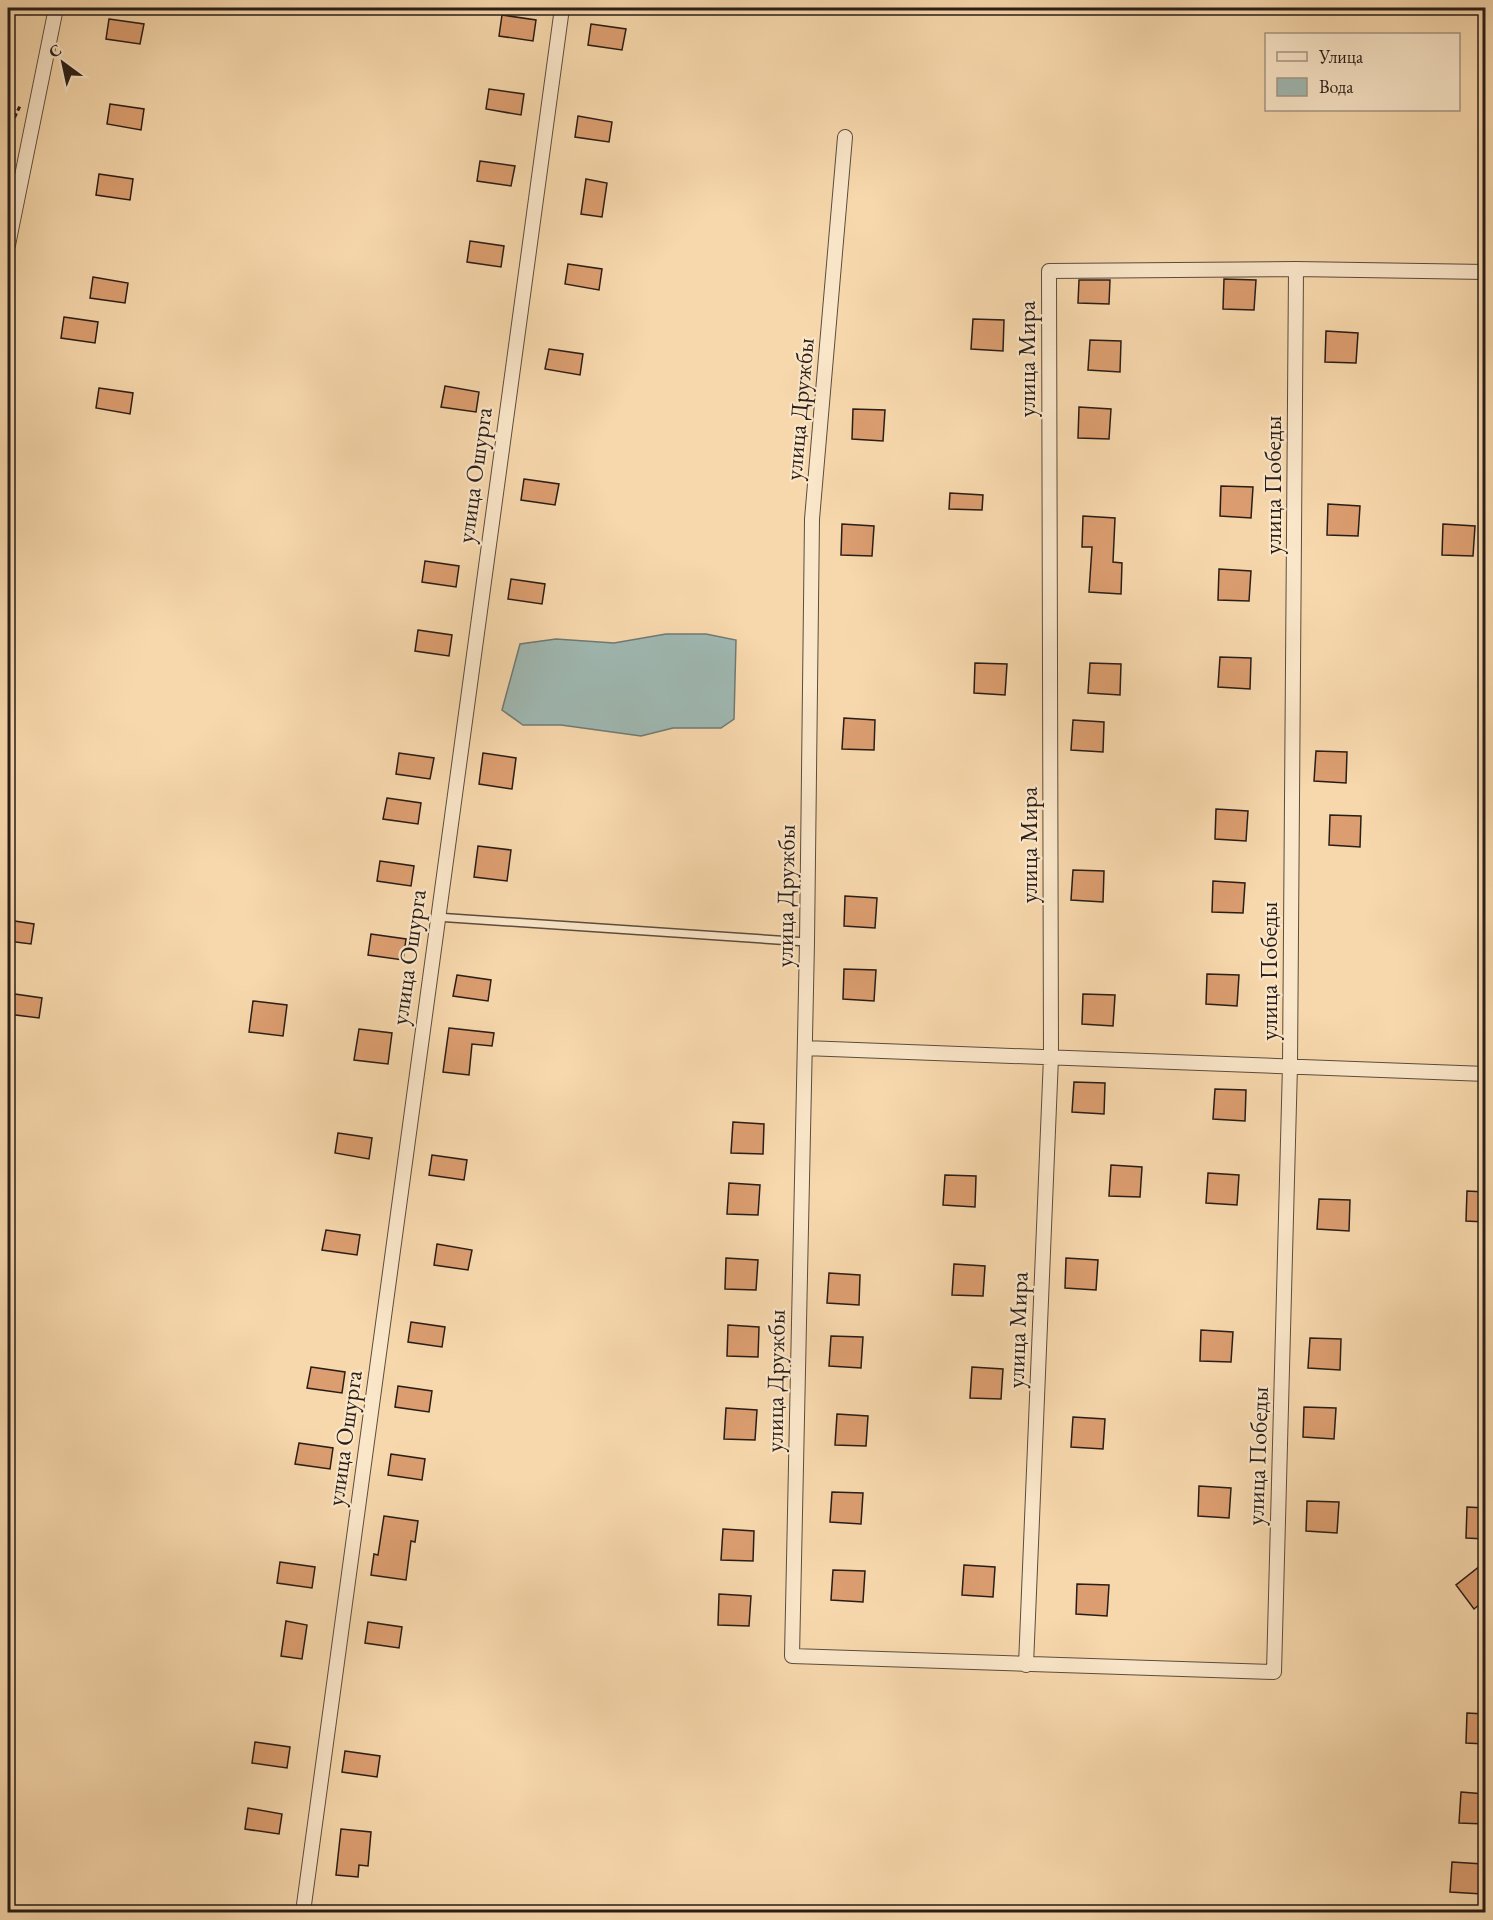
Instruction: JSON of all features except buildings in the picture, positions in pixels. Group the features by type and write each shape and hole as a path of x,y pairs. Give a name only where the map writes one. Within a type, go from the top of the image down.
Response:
{"street":[{"path":"8,245 56,8"},
{"name":"улица Ошурга","path":"303,1912 436,917 562,8"},
{"name":"улица Дружбы","path":"845,137 812,519 807,942 792,1656 1026,1665"},
{"path":"1296,269 1485,272"},
{"name":"улица Мира","path":"1026,1665 1051,1057 1049,271 1296,269"},
{"name":"улица Победы","path":"1026,1665 1274,1672 1290,1065 1296,269"},
{"path":"805,1048 1485,1074"}],"lane":[{"path":"436,917 807,942"}],"path":[{"path":"8,109 15,115"}],"water":[{"path":"666,634 706,634 736,640 734,719 721,728 673,728 641,736 561,725 523,725 502,710 520,644 556,639 614,643"}]}
